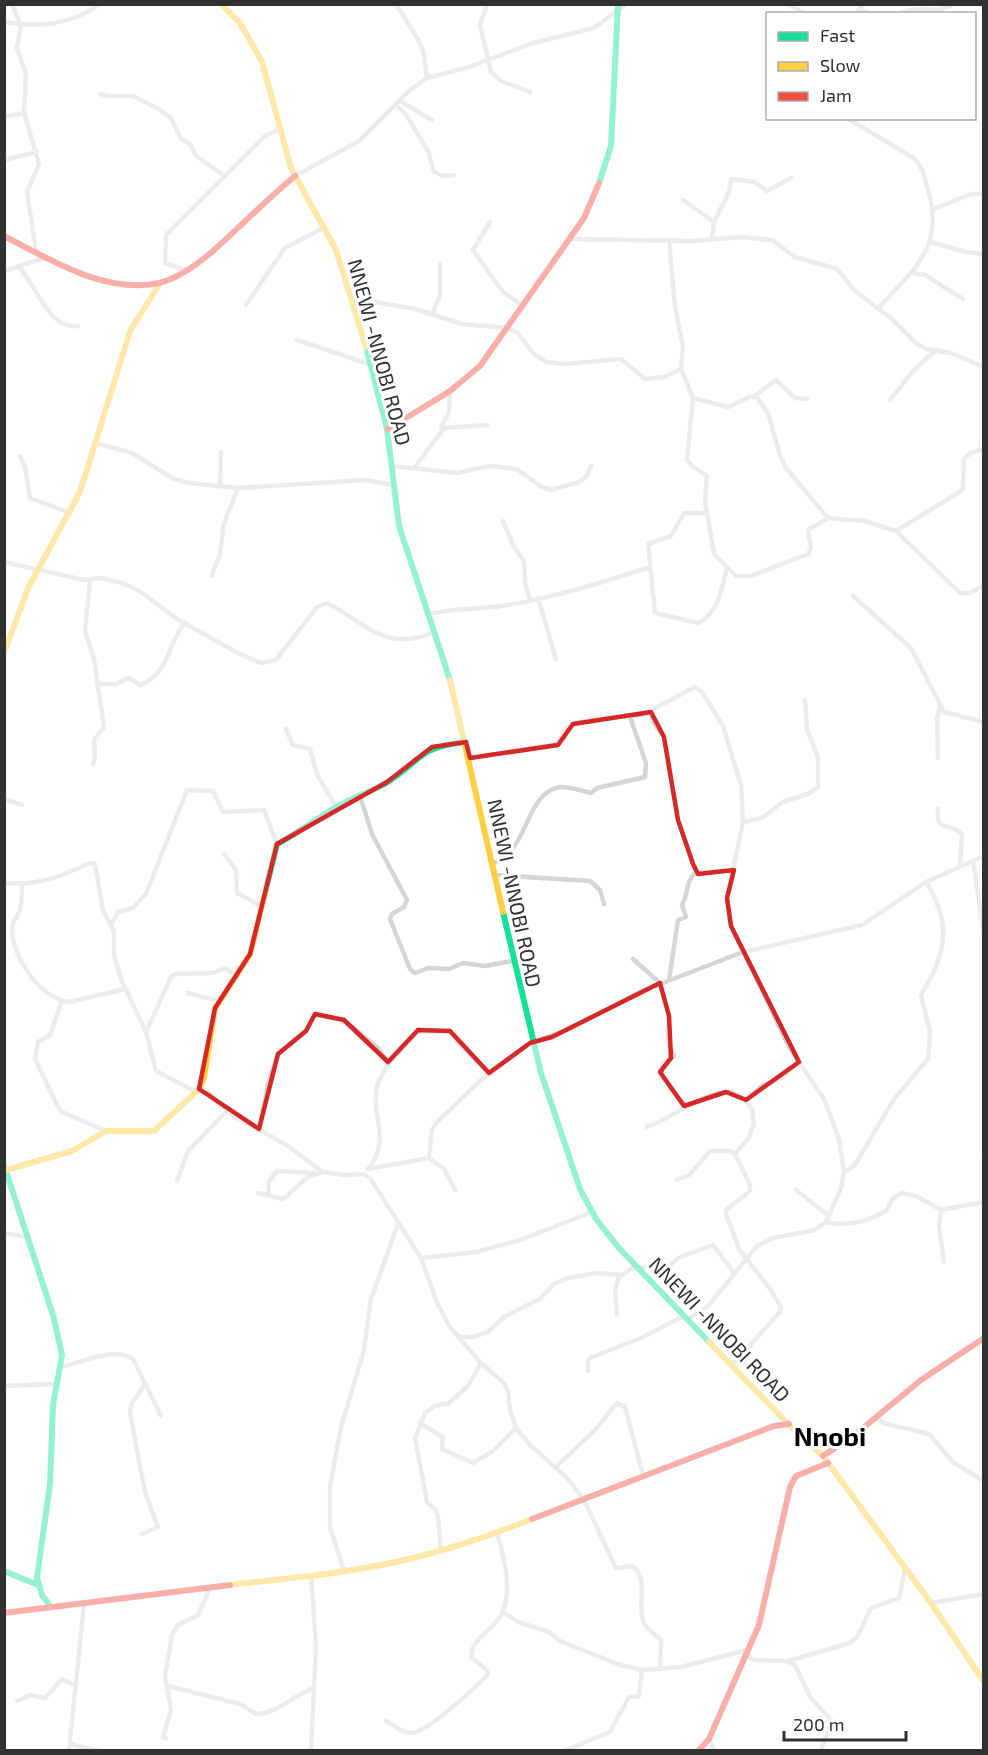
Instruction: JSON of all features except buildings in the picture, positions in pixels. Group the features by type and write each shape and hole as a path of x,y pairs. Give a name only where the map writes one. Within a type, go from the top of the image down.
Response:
{"main road":[{"name":"NNEWI -NNOBI ROAD","path":"221,4 244,27 256,45 272,86 280,129 295,176 325,227 336,252 350,298 388,429 393,485 402,540 430,615 466,742 512,961 571,1166 592,1212 640,1270 780,1415 823,1456 931,1603 984,1682"},
{"path":"388,429 450,391 480,366 570,239 596,194 611,146 618,4"},
{"path":"4,236 47,257 117,283 140,285 160,283 186,270 212,252 295,176"},
{"path":"4,652 38,570 70,513 95,443 130,331 160,283"},
{"path":"32,1608 38,1603 38,1572 50,1484 51,1420 61,1367 60,1340 5,1168 72,1151 106,1131 154,1131 163,1125 199,1089 204,1078 212,1021 218,1001 250,954 277,844 301,832 336,807 397,776 424,752 444,744 466,742"},
{"path":"823,1456 921,1380 984,1338"},
{"path":"774,1426 780,1415"},
{"path":"4,1614 32,1608 84,1604 344,1571 408,1559 497,1533 774,1426 789,1424"},
{"path":"699,1750 709,1739 759,1624 790,1486 796,1476 828,1463"},
{"path":"4,1570 39,1588 51,1606"}],"street":[{"path":"12,4 21,26 16,48 23,59 26,74 24,113 37,152 38,170 27,192 36,252"},
{"path":"4,22 21,26 39,26 85,15 100,4"},
{"path":"396,4 420,44 427,78"},
{"path":"487,4 480,25 491,72 501,81 530,92"},
{"path":"295,176 358,141 400,100 427,78 488,60 533,43 588,30 626,4"},
{"path":"786,4 803,12"},
{"path":"903,12 914,7 937,10 953,4"},
{"path":"100,94 133,96 157,108 171,118 181,139 190,144 196,156 224,175"},
{"path":"400,100 432,120"},
{"path":"395,105 405,113 428,151 434,172 443,176 454,175"},
{"path":"4,117 24,113"},
{"path":"850,120 915,159 922,166 934,209 930,242 913,273 901,283 879,309"},
{"path":"186,270 165,263 164,238 265,136 280,129"},
{"path":"4,160 37,152"},
{"path":"712,238 714,222 729,192 731,179 755,182 767,191 791,178"},
{"path":"934,209 971,194 984,194"},
{"path":"683,200 714,222"},
{"path":"490,222 473,250 503,292 522,304"},
{"path":"246,305 285,248 325,227"},
{"path":"570,239 772,240 795,257 837,269 854,290 879,309 917,344 926,349 951,353 984,367"},
{"path":"669,240 675,308 683,347 681,369 693,398 687,460 707,476 706,513 716,558 736,576 746,578 808,554 811,548 808,530 828,518 865,521 896,531 960,593 970,594 984,585"},
{"path":"930,242 966,252 984,254"},
{"path":"4,271 47,257"},
{"path":"432,315 440,295 440,263"},
{"path":"19,267 58,321 68,327 78,326"},
{"path":"913,273 925,275 963,299"},
{"path":"350,298 393,304 462,324 508,327 518,333 531,352 546,362 566,364 621,360 645,379 664,377 681,369"},
{"path":"297,340 369,364"},
{"path":"890,400 914,370 936,350"},
{"path":"693,398 728,407 753,397 776,380 795,398 807,399"},
{"path":"415,467 440,431 449,412 450,391"},
{"path":"753,397 761,400 768,413 786,468 828,518"},
{"path":"440,431 453,425 487,426"},
{"path":"95,443 132,453 174,479 220,486 238,488 366,480 393,485"},
{"path":"896,531 961,491 964,459 970,453 984,449"},
{"path":"220,486 221,452"},
{"path":"20,456 25,467 30,498 70,513"},
{"path":"392,466 457,473 490,466 510,468 518,470 542,487 551,490 579,482 586,477 591,466"},
{"path":"212,575 220,554 224,523 238,488"},
{"path":"706,513 684,513 671,536 648,544 655,613 698,624 709,618 715,609 727,568"},
{"path":"503,521 514,547 524,561 525,584 530,600"},
{"path":"4,562 90,581 110,579 138,590 160,609 238,653 266,663 276,660 317,607 327,603 363,628 392,638 414,640 435,632"},
{"path":"430,615 482,606 507,606 538,598 574,593 650,567"},
{"path":"90,581 85,628 92,649 104,727 94,740 93,764"},
{"path":"853,596 910,648 944,712 984,722"},
{"path":"538,598 556,659"},
{"path":"97,684 116,684 129,678 140,685 149,681 166,662 184,623"},
{"path":"470,758 553,746 559,743 566,729 573,724 596,718 630,717 651,712 690,688 699,688 723,726 741,785 743,822 727,905 731,926 778,1026 830,1114 839,1139 844,1172 826,1222 815,1230 773,1238 757,1246 708,1306 641,1338 591,1357 588,1360 588,1371"},
{"path":"743,822 762,818 783,802 810,794 819,787 818,758 807,729 805,700"},
{"path":"938,758 937,719 940,707"},
{"path":"651,712 653,722 664,737 678,820 697,873"},
{"path":"492,864 509,855 538,801 547,792 561,787 591,793 597,788 642,779 647,772 646,763 630,717"},
{"path":"286,729 293,745 310,749 317,774 336,807"},
{"path":"111,926 118,912 134,908 146,894 187,790 213,791 223,812 264,810 277,844"},
{"path":"360,796 372,834 406,900 404,907 392,914 390,919 410,969 415,973 428,968 449,969 462,963 485,966 512,961"},
{"path":"4,799 22,805"},
{"path":"938,809 939,823 956,829 962,835 960,866"},
{"path":"224,854 236,870 237,893 261,906"},
{"path":"429,1158 433,1127 489,1073 534,1042 570,1029 660,983 743,952 862,924 926,882 984,856"},
{"path":"973,861 981,893 979,909 984,936"},
{"path":"4,883 22,885 67,876 90,863 94,864 103,911 115,936 114,955 125,990 146,1032 156,1071 191,1089 199,1089 208,1093 227,1111 259,1129 323,1172"},
{"path":"669,980 678,920 686,917 682,905 687,897 687,884 697,873 734,870"},
{"path":"494,875 590,881 600,890 603,904"},
{"path":"844,1172 855,1165 894,1099 928,1059 930,1032 921,995 936,969 945,928 935,896 926,882"},
{"path":"22,885 21,909 12,929 16,947 30,975 62,1001 81,1000 125,990"},
{"path":"633,958 660,983 669,1016 667,1041 674,1056 663,1063 661,1076 686,1107"},
{"path":"146,1032 175,974 213,973 226,968 236,976"},
{"path":"188,993 218,1001"},
{"path":"62,1001 50,1035 38,1042 35,1059 62,1112 106,1131"},
{"path":"259,1129 268,1084 278,1054 299,1038 315,1015 344,1020 378,1048 388,1062"},
{"path":"368,1168 379,1151 381,1136 377,1087 388,1062 395,1058 417,1032 450,1031 461,1047 489,1073"},
{"path":"746,1100 762,1086 780,1080 799,1062"},
{"path":"647,1127 666,1120 686,1107 726,1092 746,1100 752,1109 754,1124 748,1139 735,1154"},
{"path":"177,1181 188,1151 227,1111"},
{"path":"984,1149 984,1163"},
{"path":"677,1180 690,1175 710,1151 729,1151 735,1154 751,1188 748,1194 725,1211 745,1258 781,1307 780,1312 751,1344 745,1357 730,1364"},
{"path":"268,1195 270,1181 277,1172 323,1172 345,1175 359,1173 368,1168 429,1158 444,1169 455,1190"},
{"path":"258,1193 283,1198 299,1182 316,1173"},
{"path":"359,1173 370,1178 421,1258 437,1303 458,1338 504,1383 508,1391 516,1428 528,1443 556,1467 584,1500 616,1568 632,1566 640,1574 642,1597 640,1612 647,1629 661,1640 660,1668"},
{"path":"796,1190 829,1216"},
{"path":"826,1222 842,1225 863,1221 887,1210 892,1199 902,1193 916,1196 941,1210 984,1202"},
{"path":"941,1210 939,1226 944,1262"},
{"path":"421,1258 476,1252 520,1240 592,1212"},
{"path":"344,1571 330,1527 330,1487 341,1427 364,1350 372,1299 398,1224"},
{"path":"4,1233 28,1237"},
{"path":"458,1338 473,1337 488,1332 504,1317 540,1299 554,1284 568,1278 596,1273 619,1276 632,1268 640,1270 670,1265 678,1258 713,1245 734,1273"},
{"path":"617,1314 615,1296 619,1276"},
{"path":"61,1367 112,1355 129,1356 161,1416"},
{"path":"441,1550 438,1517 435,1509 427,1502 415,1445 420,1424 429,1409 449,1403 468,1386 481,1363"},
{"path":"4,1386 57,1384"},
{"path":"142,1534 156,1529 158,1523 146,1491 129,1411 145,1384"},
{"path":"556,1467 595,1431 617,1403 625,1407 643,1475"},
{"path":"876,1417 883,1423 928,1434 954,1463 984,1481"},
{"path":"420,1424 442,1436 442,1449 473,1463 488,1455 516,1428"},
{"path":"386,1722 407,1732 416,1733 449,1712 488,1674 488,1670 472,1658 471,1652 475,1644 490,1632 503,1612 506,1573 497,1533"},
{"path":"503,1612 518,1622 549,1632 560,1641 620,1665 642,1670 681,1667 747,1650 750,1658 754,1660 788,1661 813,1651 842,1647 857,1637 871,1608 899,1598 905,1569"},
{"path":"311,1750 316,1616 312,1575"},
{"path":"166,1738 162,1735 171,1710 165,1676 165,1661 173,1630 198,1615 210,1588"},
{"path":"931,1603 984,1594"},
{"path":"69,1750 84,1604"},
{"path":"788,1661 795,1665 810,1697 832,1721 820,1750"},
{"path":"566,1750 610,1732 629,1697 639,1696 642,1670"},
{"path":"17,1701 30,1695 45,1698 62,1679 75,1685"},
{"path":"168,1686 240,1704 256,1714 280,1707 300,1693 314,1688"},
{"path":"709,1739 714,1750"},
{"path":"70,1744 96,1750"}],"highlighted area":[{"path":"651,712 664,737 678,820 693,864 698,874 734,870 727,898 731,926 799,1062 746,1100 726,1092 684,1106 660,1072 671,1058 669,1016 660,983 552,1037 530,1043 489,1073 450,1031 418,1030 388,1062 344,1020 315,1014 306,1031 278,1054 259,1129 199,1089 215,1008 250,954 277,844 387,782 432,747 466,742 470,758 558,745 573,724"}],"traffic: fast":[{"path":"599,183 611,146 618,4"},
{"path":"366,347 387,429 399,526 450,680"},
{"path":"266,888 277,844 336,807 386,783 428,751 437,747 466,742"},
{"path":"503,912 541,1073 580,1189 596,1219 619,1248 709,1342"},
{"path":"4,1165 53,1315 62,1355 53,1405 50,1484 37,1578 42,1595 50,1606"},
{"path":"4,1571 38,1585"}],"traffic: slow":[{"path":"221,4 240,23 262,62 291,168 336,250 366,347"},
{"path":"4,653 29,586 80,492 130,331 160,283"},
{"path":"450,680 503,912"},
{"path":"6,1170 72,1151 106,1131 154,1131 199,1089 204,1078 215,1008 250,954 266,888"},
{"path":"709,1342 787,1423 823,1456 931,1603 984,1682"},
{"path":"230,1585 320,1575 387,1564 456,1546 532,1519"}],"traffic: jam":[{"path":"4,236 78,273 119,284 159,283 181,274 214,250 295,176"},
{"path":"388,429 450,391 480,366 584,218 599,183"},
{"path":"823,1456 857,1433 921,1380 984,1338"},
{"path":"532,1519 774,1426 789,1424"},
{"path":"699,1750 709,1739 759,1625 790,1487 796,1476 828,1463"},
{"path":"4,1613 230,1585"}],"district":[{"name":"Nnobi","path":"830,1435"}]}
